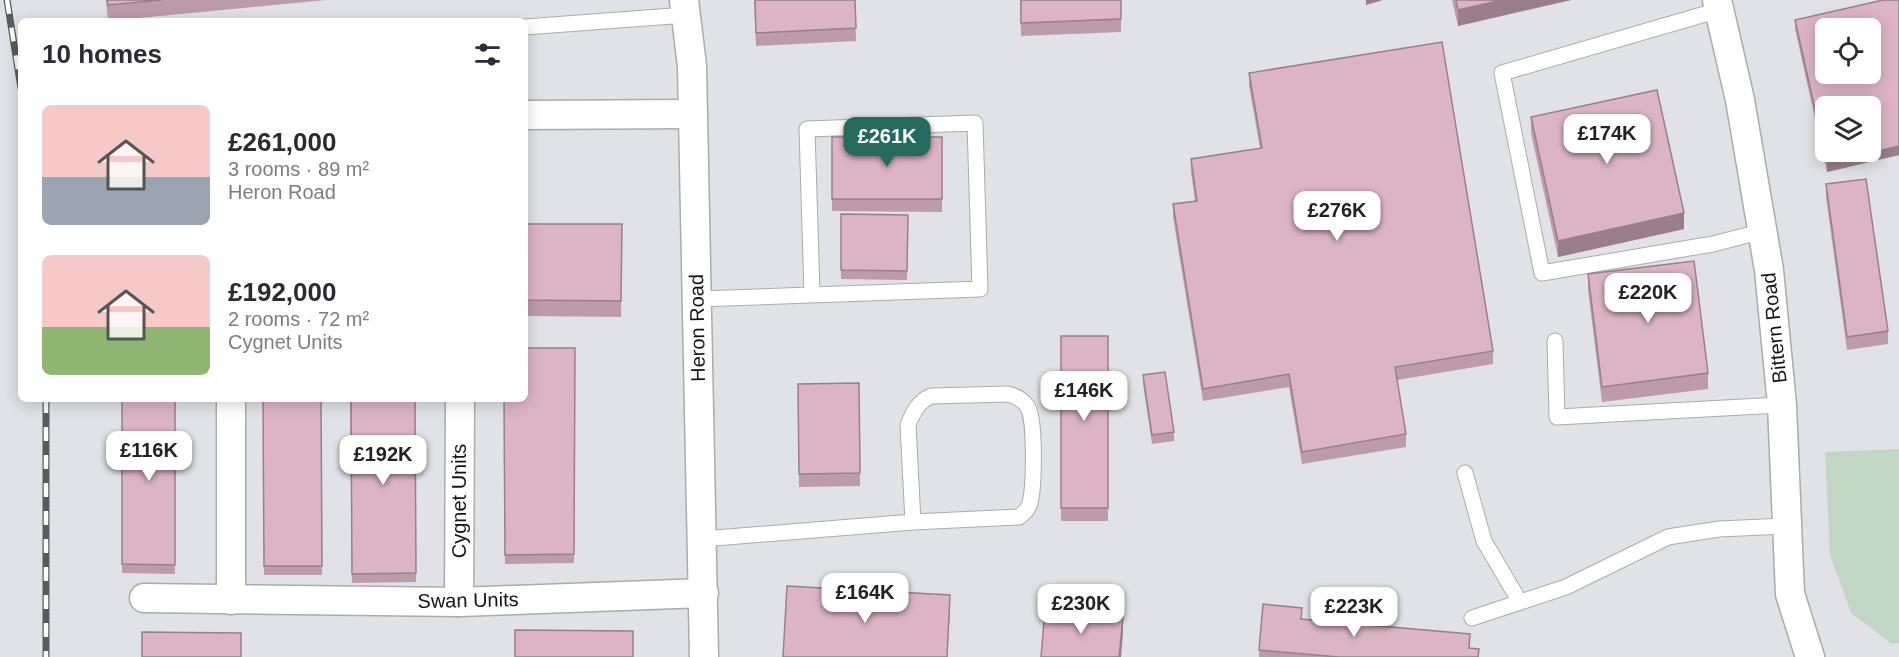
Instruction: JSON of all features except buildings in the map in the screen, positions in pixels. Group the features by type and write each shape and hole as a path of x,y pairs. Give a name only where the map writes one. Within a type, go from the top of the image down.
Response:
{"street":[{"name":"Bittern Road","path":"1718,5 1740,100 1763,231 1782,405 1790,594 1810,657"},
{"name":"Heron Road","path":"685,8 692,66 704,657"},
{"path":"528,115 692,114"},
{"path":"231,402 231,600"},
{"name":"Cygnet Units","path":"459,602 460,402"},
{"name":"Swan Units","path":"144,598 459,602 704,593"}],"lane":[{"path":"1718,5 1502,73 1504,84 1542,273 1713,244 1763,231"},
{"path":"528,27 685,8"},
{"path":"697,299 812,293 980,289 975,123 807,129 812,293"},
{"path":"1555,341 1557,417 1782,405"},
{"path":"703,539 913,522 1019,517 1027,511 1030,503 1032,473 1031,413 1019,398 1008,394 931,396 923,400 914,412 909,425 913,522"},
{"path":"1465,473 1484,542 1520,602"},
{"path":"1472,618 1566,587 1668,537 1719,529 1786,526"}],"green space":[{"path":"1899,449 1899,643 1892,644 1851,613 1830,555 1825,452"}],"railway":[{"path":"7,0 18,69"},
{"path":"46,402 46,657"}]}
